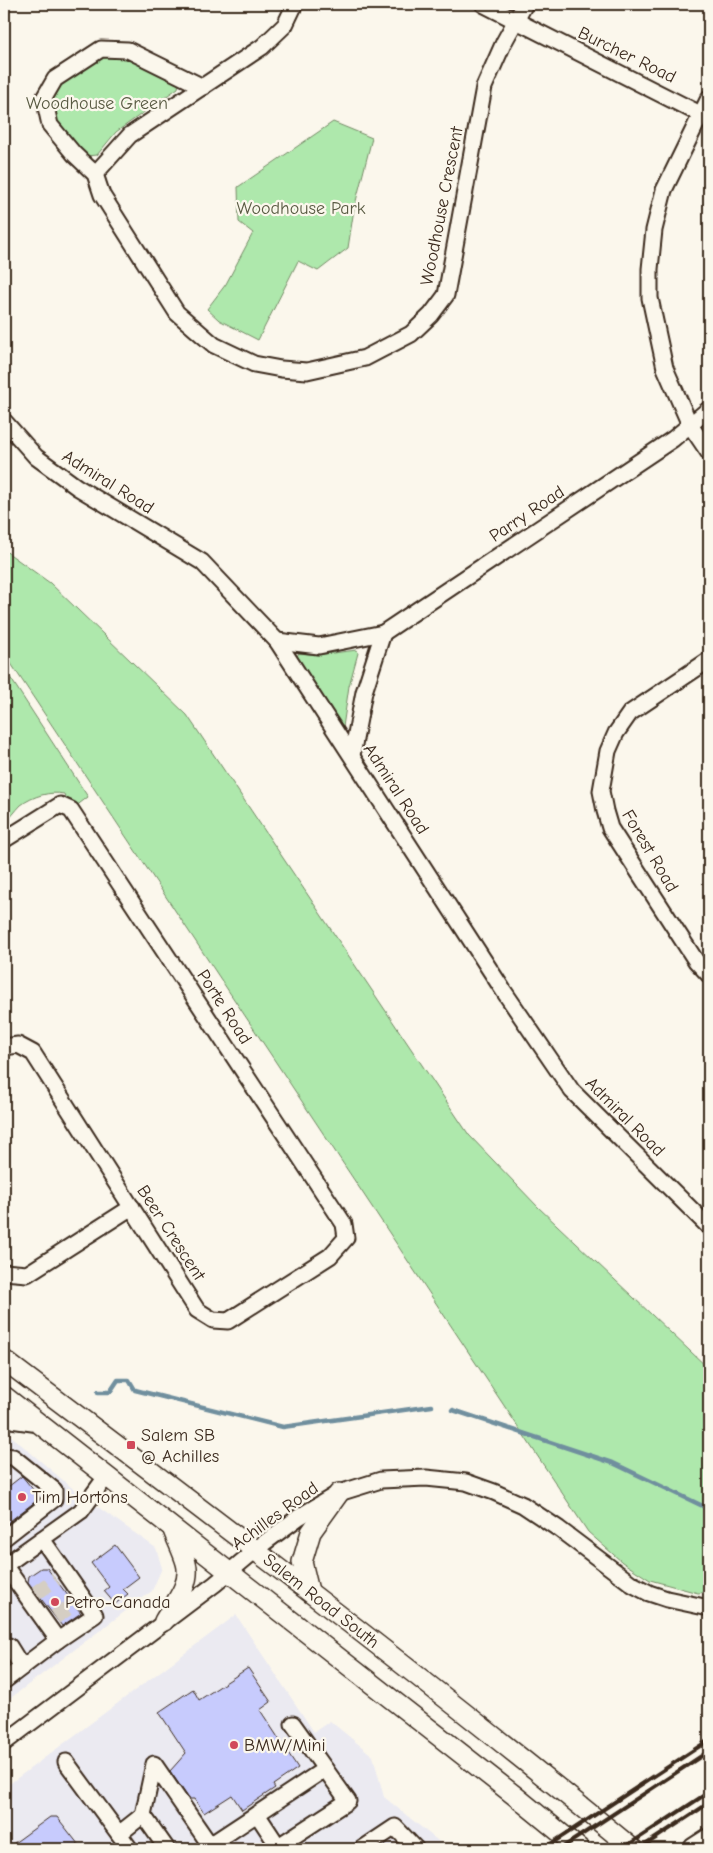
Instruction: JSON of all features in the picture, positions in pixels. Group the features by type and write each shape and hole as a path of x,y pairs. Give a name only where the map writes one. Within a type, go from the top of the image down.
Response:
{"highway":[{"path":"695,1849 709,1840"}],"main road":[{"name":"Salem Road South","path":"4,1360 256,1550 633,1849"},
{"name":"Salem Road South","path":"4,1396 514,1795 580,1849"},
{"path":"309,1592 302,1562 311,1532 339,1493"},
{"path":"164,1621 183,1591 187,1574 186,1564 172,1529"}],"street":[{"path":"95,174 130,135 262,47 285,25 295,4"},
{"name":"Burcher Road","path":"483,4 700,114"},
{"name":"Woodhouse Crescent","path":"203,87 128,50 101,49 56,79 44,98 50,125 74,154 95,174 102,195 177,313 214,345 254,364 280,369 307,371 365,358 412,334 431,315 446,295 484,87 525,4"},
{"path":"709,98 664,190 654,230 650,268 650,298 665,368 690,425 709,453"},
{"name":"Parry Road","path":"277,640 319,646 383,633 673,439 709,408"},
{"name":"Admiral Road","path":"4,421 36,457 76,488 202,562 277,640 504,990 572,1091 709,1227"},
{"path":"352,755 364,692 383,633"},
{"name":"Forest Road","path":"709,660 630,714 616,733 608,751 601,791 610,828 696,961 709,975"},
{"name":"Porte Road","path":"4,840 60,805 71,810 344,1224 346,1238"},
{"name":"Beer Crescent","path":"4,1047 18,1045 33,1053 197,1310 213,1320 228,1322 330,1256 346,1238"},
{"path":"4,1272 27,1274 132,1207"},
{"path":"4,1419 40,1424"},
{"path":"4,1456 13,1457 54,1490 54,1499 4,1538"},
{"path":"58,1640 50,1620 32,1596 11,1585 4,1566 81,1511 106,1477"},
{"name":"Achilles Road","path":"4,1743 230,1572 299,1517 339,1493 381,1480 426,1478 466,1482 494,1492 523,1505 559,1529 632,1584 649,1593 688,1605 709,1608"},
{"path":"4,1681 58,1640 95,1616 78,1601 60,1576 42,1539"},
{"path":"9,1646 22,1667"},
{"path":"257,1814 278,1848 348,1801 292,1724"},
{"path":"66,1762 130,1849"},
{"path":"120,1834 143,1815 154,1764 207,1847 325,1769"},
{"path":"143,1815 167,1849"},
{"path":"362,1849 395,1827 416,1849"}],"shaded area":[{"path":"4,1430 78,1493 156,1548 162,1568 152,1591 4,1703"},
{"path":"236,1615 314,1732 330,1721 373,1756 384,1797 448,1849 4,1849 4,1788"}],"green space":[{"name":"Woodhouse Green","path":"103,55 120,56 170,74 179,82 178,88 116,132 97,155 86,156 78,153 54,118 50,106 56,89"},
{"name":"Woodhouse Park","path":"333,122 372,138 354,209 348,248 318,271 298,261 258,340 219,320 207,309 226,284 253,233 239,222 238,187"},
{"path":"4,550 50,583 187,715 469,1135 538,1207 709,1369 709,1592 698,1593 650,1580 622,1562 588,1532 4,653"},
{"path":"357,650 358,653 349,686 343,727 339,726 297,656 299,653 317,655"},
{"path":"4,668 88,797 71,810 64,794 47,794 36,797 21,805 4,823"}],"building":[{"name":"Tim Hortons","path":"22,1476 40,1498 6,1524 4,1521 4,1490"},
{"path":"115,1545 139,1577 123,1589 128,1594 115,1604 104,1591 109,1587 91,1563"},
{"path":"41,1568 47,1568 81,1613 62,1626 28,1582 29,1576"},
{"name":"BMW/Mini","path":"248,1668 271,1702 260,1710 298,1768 273,1785 275,1788 242,1810 232,1795 204,1813 194,1799 189,1799 170,1771 186,1753 159,1712 193,1689 199,1700"},
{"path":"50,1817 57,1817 82,1849 6,1849"}],"waterway":[{"path":"98,1392 110,1392 118,1380 129,1380 135,1390 283,1427 432,1406"},
{"path":"453,1410 613,1463 709,1509"}],"tunnel":[{"path":"36,1593 56,1579"},
{"path":"55,1617 74,1604"}],"railway":[{"path":"543,1849 709,1740"},
{"path":"560,1849 709,1751"},
{"path":"622,1849 709,1792"},
{"path":"639,1849 709,1803"}],"place":[{"name":"Salem SB @ Achilles","path":"131,1445"},
{"name":"Tim Hortons","path":"22,1497"},
{"name":"Petro-Canada","path":"55,1602"},
{"name":"BMW/Mini","path":"234,1745"}]}
